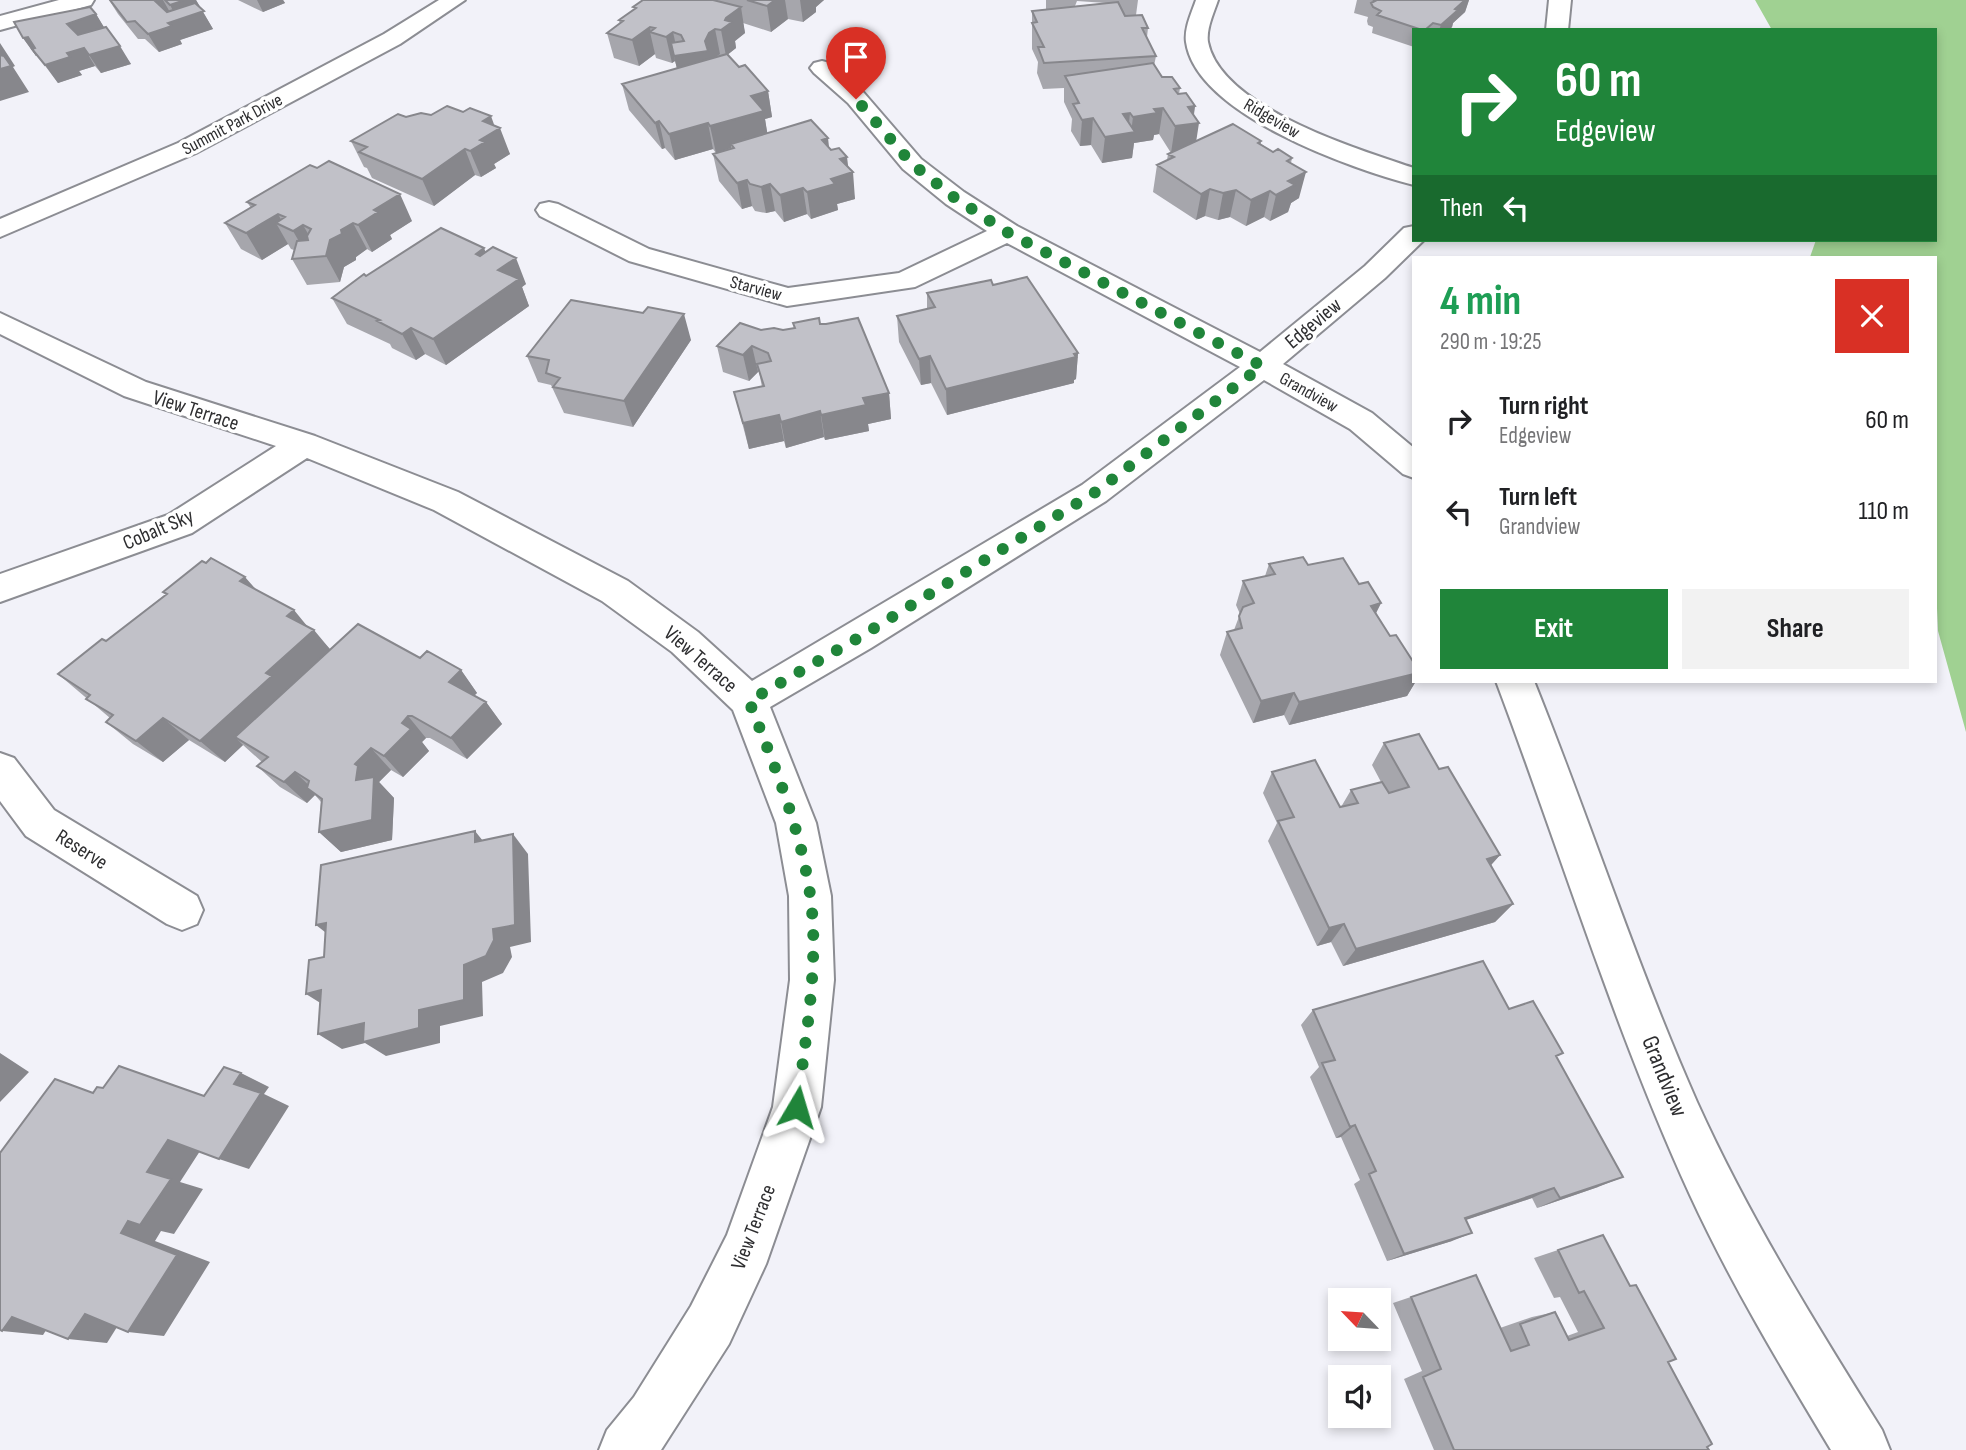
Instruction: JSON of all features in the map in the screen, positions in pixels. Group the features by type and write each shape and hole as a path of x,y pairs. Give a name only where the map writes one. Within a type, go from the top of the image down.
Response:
{"street":[{"path":"0,23 83,0"},
{"name":"Summit Park Drive","path":"0,229 187,148 392,39 454,0"},
{"name":"Ridgeview","path":"1207,0 1197,42 1210,74 1219,82 1254,111 1315,142 1412,176"},
{"path":"1557,28 1560,0"},
{"name":"Grandview","path":"822,68 856,99 912,164 955,198 1007,232 1361,421 1412,465"},
{"name":"Starview","path":"549,210 639,255 787,297 905,281 1007,232"},
{"name":"Edgeview","path":"749,701 858,638 1094,493 1262,366 1375,272 1412,236"},
{"name":"View Terrace","path":"0,322 135,389 304,444 446,501 615,591 685,642 749,701 796,823 810,896 812,981 797,1107 748,1246 716,1313 653,1416 627,1450"},
{"name":"Cobalt Sky","path":"0,587 180,524 304,444"},
{"name":"Grandview","path":"1516,683 1656,1058 1708,1178 1766,1291 1862,1450"},
{"name":"Reserve","path":"0,770 40,823 181,910"}],"green space":[{"path":"1755,0 1966,0 1966,732 1938,631 1937,256 1810,256 1815,242 1937,242 1937,28 1771,28"}],"building":[{"path":"110,0 154,0 167,12 195,3 204,11 168,23 172,26 148,34 135,21 127,22"},
{"path":"165,0 185,0 170,5"},
{"path":"643,0 713,0 741,7 725,20 732,22 721,30 715,29 709,33 705,41 708,51 674,56 671,43 684,41 681,35 673,32 666,37 650,32 655,28 650,27 632,40 607,33"},
{"path":"747,0 775,0 767,6"},
{"path":"1373,0 1465,0 1441,25 1433,23 1427,28 1416,28 1377,15 1381,11 1373,7 1371,3 1375,1"},
{"path":"1118,2 1125,16 1142,15 1148,28 1142,28 1156,56 1044,63 1038,47 1044,47 1032,23 1037,22 1032,11"},
{"path":"90,7 96,14 67,24 78,35 106,27 120,46 89,55 84,48 67,53 70,57 45,65 32,49 35,48 28,37 23,38 14,22"},
{"path":"727,54 739,67 745,65 768,91 751,96 764,111 669,134 659,121 655,123 622,84"},
{"path":"0,55 4,56 11,66 0,69"},
{"path":"1153,63 1162,77 1172,77 1180,88 1174,89 1178,94 1186,93 1195,106 1188,107 1199,123 1175,126 1163,108 1154,109 1157,113 1133,117 1130,113 1123,114 1135,132 1105,137 1093,118 1082,120 1073,104 1079,103 1065,76"},
{"path":"447,106 463,112 470,108 491,116 483,121 500,128 480,140 485,142 470,151 465,149 422,179 359,152 367,147 351,141 398,114 406,117 421,113 431,115"},
{"path":"811,120 828,138 822,140 831,150 839,148 847,157 840,159 853,172 831,179 835,184 807,192 803,188 780,195 770,184 761,187 750,184 747,180 737,183 713,154 734,148 731,144"},
{"path":"1233,124 1261,141 1258,143 1273,152 1278,149 1292,158 1287,161 1306,172 1288,181 1295,185 1276,195 1270,191 1251,200 1236,190 1223,193 1210,189 1201,194 1157,165 1174,157 1168,154"},
{"path":"329,161 400,194 374,210 378,212 358,225 353,223 341,230 342,234 330,240 326,256 292,259 297,241 308,240 311,229 303,225 293,231 276,223 285,217 278,214 246,233 225,223 255,205 247,202 310,165 317,168"},
{"path":"441,228 484,248 476,254 480,256 493,247 516,258 498,270 519,279 433,339 411,328 402,334 377,321 380,320 332,298 364,274 366,276"},
{"path":"1027,277 1078,353 1074,354 1076,357 946,389 930,356 919,359 897,316 935,307 927,293 991,280 993,285"},
{"path":"571,300 643,313 648,307 684,314 624,401 553,387 560,378 546,373 549,360 527,356"},
{"path":"819,318 820,324 826,324 858,318 889,393 863,398 866,405 821,415 820,411 781,422 779,415 743,423 734,392 764,386 757,364 771,361 768,353 752,346 743,355 717,346 740,323 761,330 783,330 795,328 793,323"},
{"path":"1303,557 1308,565 1343,558 1359,584 1368,582 1381,603 1371,606 1390,636 1396,635 1412,660 1412,674 1299,702 1294,693 1261,701 1227,632 1242,628 1239,616 1243,607 1254,603 1243,581 1275,574 1269,564"},
{"path":"211,558 245,577 240,581 294,610 287,616 314,630 266,673 272,676 200,741 163,718 136,741 106,722 113,715 86,699 90,695 58,674 102,639 106,641 167,594 163,592 202,561 206,563"},
{"path":"358,624 420,658 427,651 461,670 449,682 486,702 451,738 408,716 402,723 411,729 384,756 371,748 355,764 358,766 356,780 374,777 372,820 319,832 322,799 307,788 309,781 295,772 284,782 257,766 268,757 235,737"},
{"path":"1419,734 1439,769 1448,767 1500,855 1487,859 1513,904 1356,949 1344,924 1329,928 1278,821 1294,817 1272,772 1315,760 1340,807 1358,803 1351,790 1382,782 1389,793 1409,787 1384,743"},
{"path":"475,831 475,842 513,834 515,925 493,929 494,940 486,956 464,965 464,1000 419,1010 419,1028 363,1042 364,1023 318,1034 321,990 306,994 309,960 324,957 326,923 316,925 321,865"},
{"path":"1483,961 1509,1009 1533,1001 1563,1053 1556,1056 1623,1177 1560,1198 1554,1188 1465,1218 1472,1233 1404,1254 1369,1174 1376,1171 1355,1125 1350,1127 1322,1063 1335,1060 1313,1010"},
{"path":"119,1066 204,1096 224,1067 241,1073 234,1084 261,1093 219,1159 168,1140 147,1172 171,1179 140,1225 128,1221 121,1233 177,1255 128,1332 85,1314 68,1339 12,1317 2,1331 0,1153 55,1079 93,1093 97,1087 103,1088"},
{"path":"1603,1235 1630,1286 1636,1285 1676,1359 1668,1362 1712,1444 1707,1447 1709,1450 1454,1450 1423,1377 1441,1369 1411,1297 1476,1275 1511,1351 1529,1345 1520,1324 1555,1312 1569,1340 1604,1328 1584,1291 1579,1293 1558,1250"}],"route":[{"path":"797,1107 812,981 810,896 796,823 749,701 858,638 1094,493 1262,366 1007,232 955,198 912,164 856,99"}]}
